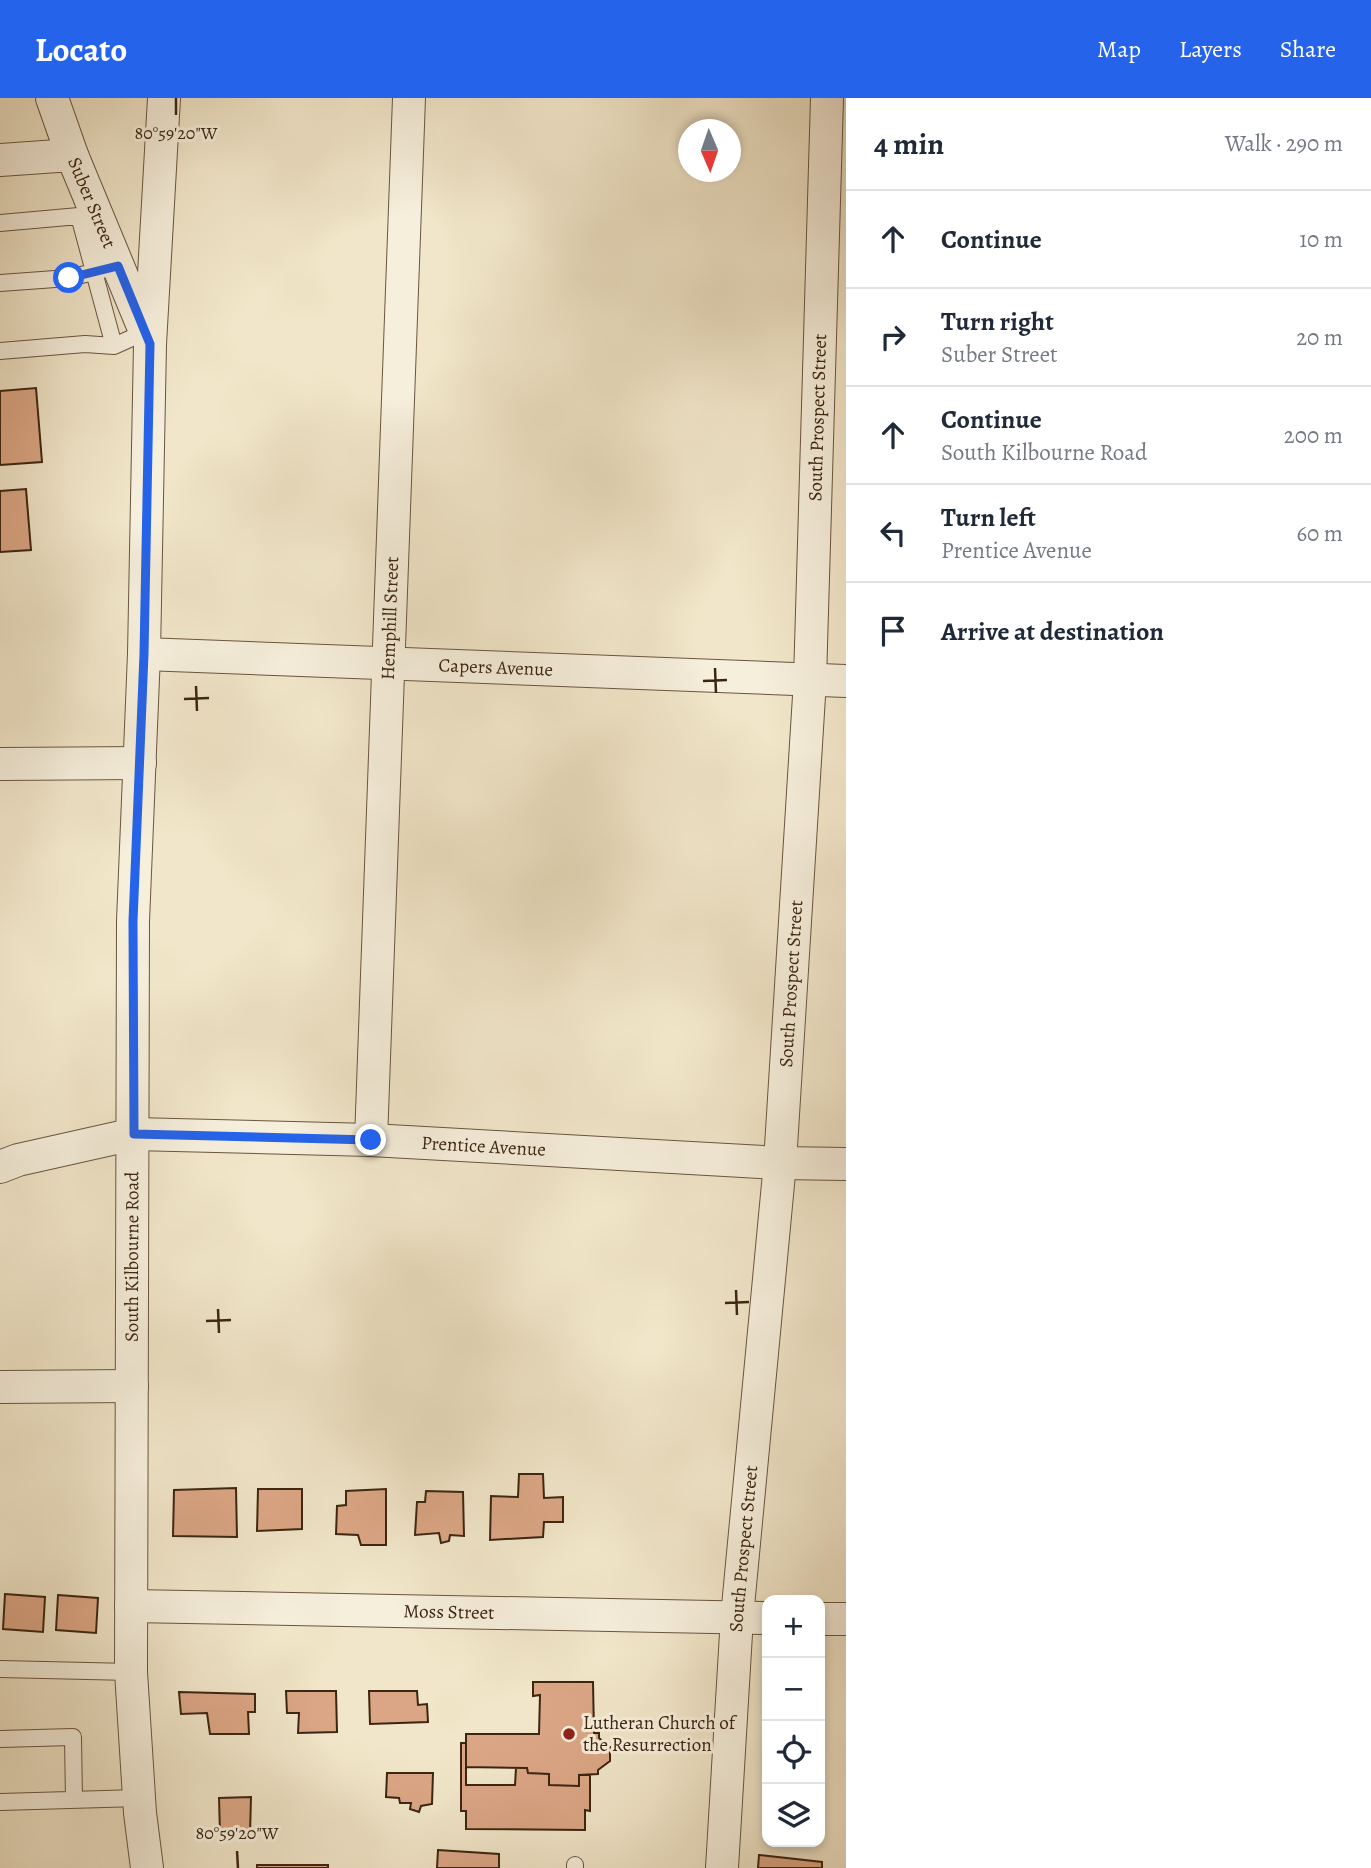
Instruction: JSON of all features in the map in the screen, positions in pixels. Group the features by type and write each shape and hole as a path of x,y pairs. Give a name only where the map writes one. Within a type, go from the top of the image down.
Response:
{"street":[{"name":"Suber Street","path":"52,98 106,269 144,327"},
{"name":"South Kilbourne Road","path":"147,1868 139,1798 131,1671 133,921 144,654 144,327 164,98"},
{"name":"Hemphill Street","path":"371,1140 409,98"},
{"name":"South Prospect Street","path":"722,1868 752,1617 810,680 827,98"},
{"path":"0,160 72,155"},
{"name":"Capers Avenue","path":"144,654 846,681"},
{"path":"0,764 140,763"},
{"name":"Prentice Avenue","path":"0,1167 18,1160 134,1134 371,1140 780,1163 846,1164"},
{"path":"0,1387 132,1386"},
{"name":"Moss Street","path":"131,1606 752,1617"},
{"path":"825,1619 846,1619"}],"lane":[{"path":"0,223 79,216 106,269 109,323 114,346"},
{"path":"0,283 69,278 106,269"},
{"path":"109,323 144,327"},
{"path":"0,351 85,344 114,346 144,327"},
{"path":"0,1670 131,1671"},
{"path":"0,1738 73,1737 74,1800"},
{"path":"0,1802 139,1798"}],"building":[{"path":"36,388 42,462 0,465 0,391"},
{"path":"26,489 31,550 0,552 0,491"},
{"path":"519,1474 543,1474 544,1498 563,1497 563,1522 544,1522 543,1537 490,1540 491,1496 518,1497"},
{"path":"236,1488 237,1537 173,1536 174,1490"},
{"path":"258,1489 302,1489 302,1529 257,1531"},
{"path":"386,1489 386,1545 361,1545 358,1535 336,1534 337,1506 346,1505 346,1491"},
{"path":"426,1491 463,1492 464,1536 450,1535 449,1541 441,1543 439,1533 415,1535 417,1502 425,1502"},
{"path":"5,1594 45,1597 43,1632 3,1629"},
{"path":"58,1595 98,1598 96,1633 56,1630"},
{"name":"Lutheran Church of the Resurrection","path":"533,1682 593,1682 594,1733 599,1733 599,1738 610,1747 610,1761 598,1770 598,1774 579,1775 579,1786 549,1785 549,1774 528,1773 527,1768 466,1767 466,1734 539,1734 540,1695 533,1696"},
{"path":"286,1691 336,1691 337,1732 298,1733 299,1713 287,1713"},
{"path":"369,1691 417,1691 418,1705 427,1704 428,1722 370,1724"},
{"path":"179,1692 255,1694 255,1712 248,1712 249,1734 210,1734 207,1713 181,1714"},
{"path":"461,1743 466,1743 466,1785 515,1785 516,1768 527,1768 528,1773 549,1774 549,1785 579,1786 579,1775 590,1775 590,1811 585,1810 585,1830 466,1829 466,1811 461,1811"},
{"path":"387,1773 433,1773 432,1804 421,1806 419,1812 410,1809 411,1803 400,1803 399,1798 386,1797"},
{"path":"251,1797 250,1834 220,1833 219,1798"},
{"path":"438,1850 499,1854 499,1868 437,1868"},
{"path":"759,1855 822,1862 822,1868 758,1868"},
{"path":"257,1865 328,1865 328,1868 257,1868"}],"place":[{"name":"Lutheran Church of the Resurrection","path":"569,1734"}],"route":[{"path":"69,278 118,266 150,344 144,654 133,921 134,1134 371,1140"}]}
